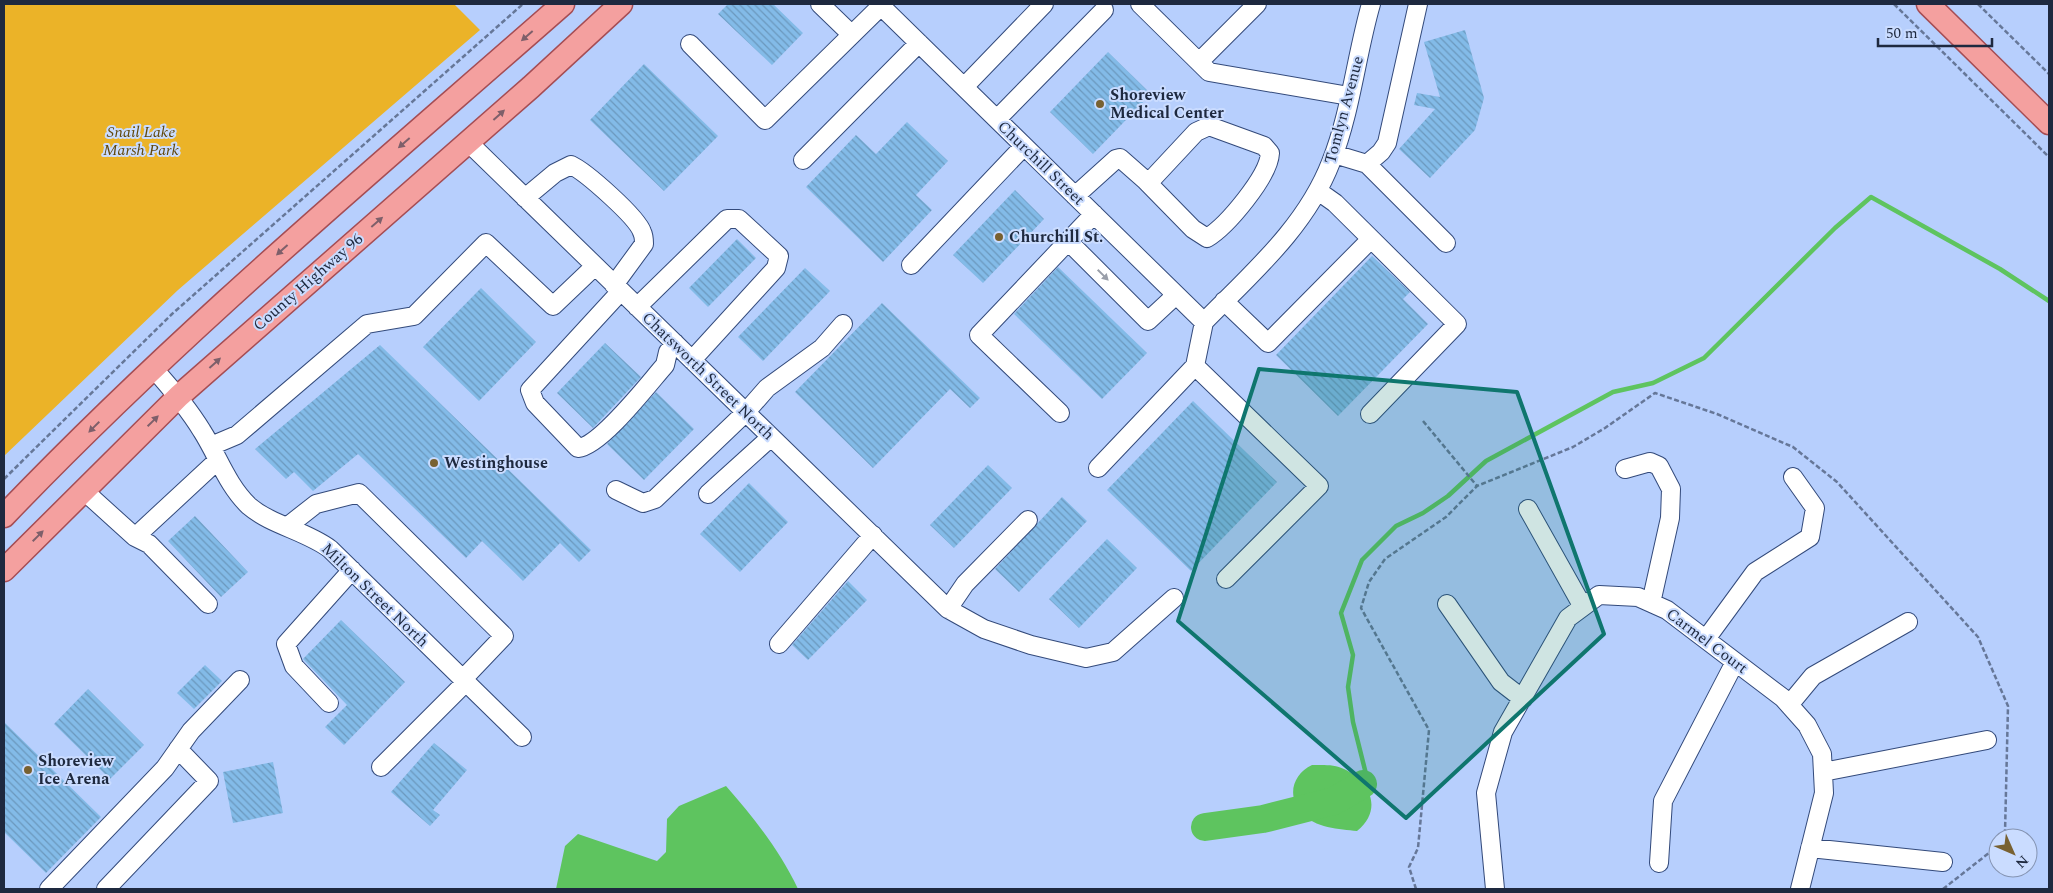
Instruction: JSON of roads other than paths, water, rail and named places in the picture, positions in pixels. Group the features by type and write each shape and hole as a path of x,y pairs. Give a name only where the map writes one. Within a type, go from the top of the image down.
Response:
{"main road":[{"path":"4,516 153,368 332,205 563,4"},
{"name":"County Highway 96","path":"4,570 179,396 468,143 621,4"},
{"path":"1928,4 2049,123"}],"street":[{"path":"820,4 851,34"},
{"path":"964,87 1044,4"},
{"path":"1140,4 1209,72 1349,96"},
{"path":"1199,62 1258,4"},
{"name":"Tomlyn Avenue","path":"1204,322 1277,247 1300,220 1318,191 1334,154 1371,4"},
{"path":"1367,164 1381,152 1387,143 1418,4"},
{"path":"690,44 765,120 880,5"},
{"name":"Churchill Street","path":"880,5 1204,322"},
{"path":"997,119 1104,10"},
{"path":"803,160 919,43"},
{"path":"1076,196 1116,159 1120,158 1145,180 1193,229 1208,238 1217,232 1244,201 1269,162 1270,153 1264,146 1209,126 1196,132 1154,177 1145,180"},
{"name":"Chatsworth Street North","path":"468,143 948,609 984,629 1031,645 1086,658 1113,652 1174,598"},
{"path":"911,265 1024,146"},
{"path":"1334,154 1367,164 1446,243"},
{"path":"525,198 555,174 571,166 583,171 632,218 642,231 644,244 618,288 530,390 534,403 578,448 587,447 614,422 665,364 668,352 675,343"},
{"path":"1318,191 1335,203 1457,324 1370,414"},
{"path":"1060,413 979,335 1094,214"},
{"path":"637,307 727,219 739,219 779,256 776,268 692,360"},
{"path":"1224,301 1268,343 1371,239"},
{"path":"1068,241 1148,321 1176,295"},
{"path":"135,537 215,453 367,324 414,316 486,243 554,306 595,266"},
{"path":"1098,468 1195,366 1204,322"},
{"path":"616,490 644,503 656,499 746,412 767,388 822,348 843,324"},
{"path":"1195,366 1319,486 1226,578"},
{"name":"Milton Street North","path":"153,368 179,396 239,494 250,506 264,516 317,539 352,570 522,737"},
{"path":"708,494 771,437"},
{"path":"1625,469 1650,462 1660,466 1671,489 1670,518 1651,603"},
{"path":"1706,639 1755,572 1810,538 1815,508 1793,477"},
{"path":"83,490 135,537 149,544 208,604"},
{"path":"288,526 316,504 359,492 504,636 381,768"},
{"path":"1528,509 1583,607"},
{"path":"948,609 965,584 1028,520"},
{"path":"779,644 873,536"},
{"path":"329,702 294,666 286,644 352,570"},
{"name":"Carmel Court","path":"1495,889 1486,793 1504,732 1568,618 1599,595 1638,597 1668,610 1789,705 1807,725 1822,754 1824,793 1800,889"},
{"path":"1447,604 1501,682 1522,699"},
{"path":"1789,705 1813,676 1908,622"},
{"path":"1659,863 1664,801 1736,662"},
{"path":"49,889 165,768 191,731 240,680"},
{"path":"1823,772 1987,740"},
{"path":"106,889 209,781 178,749"},
{"path":"1810,848 1943,862"}],"waterway":[{"path":"1363,784 1366,774 1353,722 1348,687 1353,655 1341,613 1362,560 1396,526 1423,513 1448,496 1486,461 1613,392 1653,383 1704,358 1835,228 1871,197 2000,269 2049,301"},
{"path":"1205,827 1263,819 1334,801 1363,784"}],"place":[{"name":"Shoreview Medical Center","path":"1100,104"},
{"name":"Churchill St.","path":"999,237"},
{"name":"Westinghouse","path":"434,463"},
{"name":"Shoreview Ice Arena","path":"28,770"}],"park label":[{"name":"Snail Lake Marsh Park","path":"141,141"}]}
